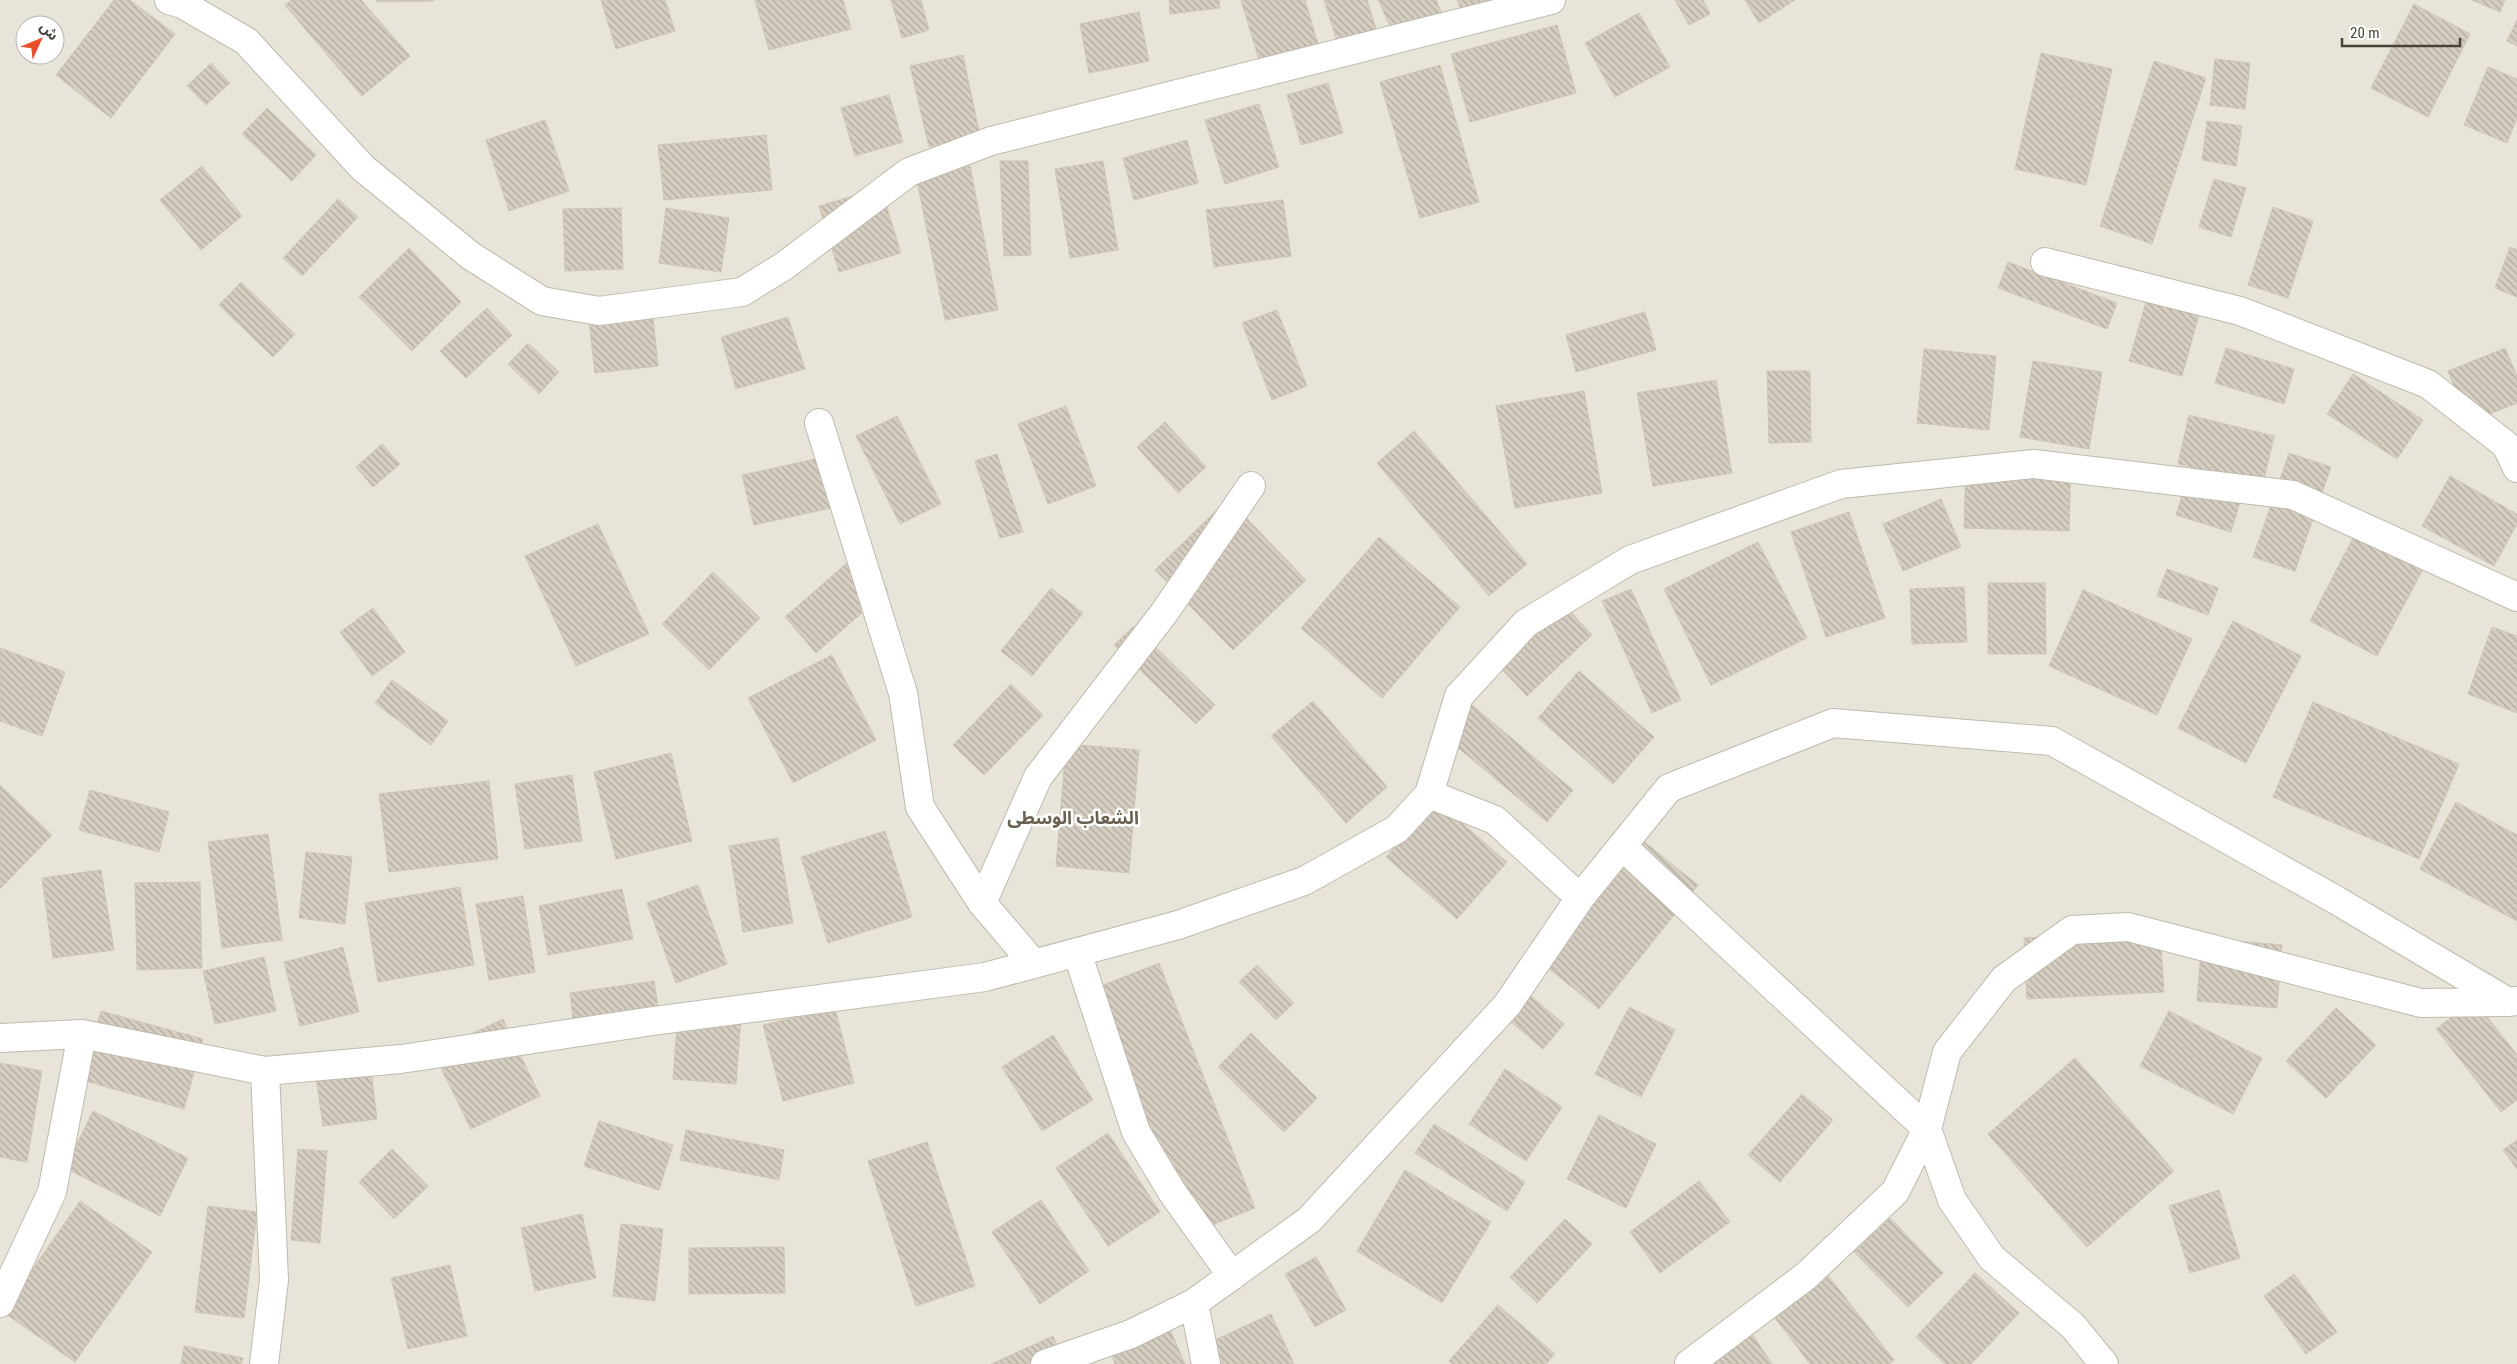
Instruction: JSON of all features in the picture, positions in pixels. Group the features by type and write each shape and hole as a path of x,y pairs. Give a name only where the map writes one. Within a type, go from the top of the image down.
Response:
{"street":[{"path":"169,0 182,4 246,41 363,168 471,256 542,301 598,312 742,292 784,266 909,172 991,142 1551,0"},
{"path":"2045,262 2240,311 2428,384 2506,445 2517,468"},
{"path":"819,423 903,693 920,807 982,903 1034,964"},
{"path":"0,1038 82,1034 265,1071 401,1058 653,1021 985,977 1178,926 1304,881 1396,829 1429,794 1459,696 1526,623 1630,560 1841,484 2034,464 2293,495 2517,597"},
{"path":"982,903 1038,777 1164,613 1251,486"},
{"path":"1045,1364 1131,1334 1194,1303 1309,1220 1507,1005 1580,898 1670,788 1833,724 2052,741 2336,900 2514,1004"},
{"path":"1429,794 1495,820 1580,898"},
{"path":"1622,846 1927,1129 1952,1200 1992,1258 2073,1326 2104,1364"},
{"path":"1689,1364 1806,1276 1895,1192 1927,1129 1947,1052 2004,979 2072,930 2128,927 2421,1002 2514,1004"},
{"path":"1077,952 1136,1132 1172,1192 1232,1276"},
{"path":"0,1303 52,1192 82,1034"},
{"path":"264,1364 274,1280 265,1071"},
{"path":"1194,1303 1206,1364"}],"shaded area":[{"path":"0,0 2517,0 2517,1364 0,1364"}],"building":[{"path":"114,0 130,0 175,34 111,118 56,75"},
{"path":"291,0 361,0 410,56 362,96 285,5"},
{"path":"376,0 434,0 434,1 377,2"},
{"path":"601,0 665,0 675,31 616,49"},
{"path":"755,0 843,0 851,29 769,50"},
{"path":"891,0 921,0 929,30 902,38"},
{"path":"1169,0 1219,0 1220,8 1170,14"},
{"path":"1241,0 1305,0 1318,44 1259,60"},
{"path":"1324,0 1367,0 1377,32 1338,44"},
{"path":"1378,0 1436,0 1444,18 1396,39"},
{"path":"1457,0 1495,0 1462,12"},
{"path":"1675,0 1703,0 1710,14 1689,25"},
{"path":"1745,0 1795,0 1759,23"},
{"path":"2472,0 2505,0 2500,12"},
{"path":"2414,4 2470,34 2428,117 2371,88"},
{"path":"1139,12 1149,61 1089,73 1080,24"},
{"path":"1639,13 1670,67 1615,97 1585,43"},
{"path":"2517,20 2517,46 2507,41"},
{"path":"1557,25 1576,93 1470,122 1451,54"},
{"path":"2041,53 2112,69 2086,185 2015,169"},
{"path":"963,55 980,136 929,147 910,66"},
{"path":"2215,59 2250,63 2245,109 2210,105"},
{"path":"2154,61 2206,78 2152,244 2100,226"},
{"path":"211,63 230,83 206,105 187,86"},
{"path":"1440,65 1479,202 1420,218 1380,82"},
{"path":"2488,67 2517,79 2517,118 2507,143 2464,125"},
{"path":"1328,83 1343,133 1301,145 1287,95"},
{"path":"889,95 903,142 855,156 841,108"},
{"path":"1259,104 1279,167 1225,184 1205,120"},
{"path":"267,108 316,155 292,181 242,134"},
{"path":"545,120 569,191 509,211 486,140"},
{"path":"2207,121 2242,126 2236,166 2202,160"},
{"path":"766,135 772,190 664,200 658,145"},
{"path":"1187,140 1198,183 1134,200 1123,158"},
{"path":"1000,161 1028,161 1031,255 1004,256"},
{"path":"1103,161 1118,250 1070,258 1055,169"},
{"path":"202,166 242,216 201,250 160,200"},
{"path":"970,166 998,310 945,320 916,176"},
{"path":"2214,179 2246,188 2231,237 2199,227"},
{"path":"881,188 901,253 839,272 819,206"},
{"path":"338,199 358,217 302,276 283,258"},
{"path":"1283,200 1291,256 1214,267 1206,210"},
{"path":"2273,207 2313,221 2288,298 2248,285"},
{"path":"621,208 623,269 565,271 563,209"},
{"path":"666,208 729,218 721,272 659,263"},
{"path":"2510,247 2517,250 2517,297 2495,288"},
{"path":"409,248 461,302 412,351 359,297"},
{"path":"2008,262 2117,303 2107,329 1998,288"},
{"path":"241,282 295,334 273,357 219,305"},
{"path":"2148,295 2200,311 2182,376 2129,361"},
{"path":"652,307 658,366 595,373 588,314"},
{"path":"487,308 512,335 466,378 440,351"},
{"path":"1277,310 1307,386 1272,400 1242,323"},
{"path":"1645,312 1656,350 1576,372 1566,335"},
{"path":"788,317 805,369 736,389 721,337"},
{"path":"528,343 559,372 539,394 508,364"},
{"path":"2226,348 2294,369 2284,404 2215,383"},
{"path":"2505,348 2517,376 2517,403 2469,422 2448,371"},
{"path":"1924,349 1996,356 1989,430 1917,423"},
{"path":"2033,361 2102,372 2089,449 2020,437"},
{"path":"1767,371 1810,371 1811,442 1769,443"},
{"path":"2353,374 2423,420 2397,459 2327,414"},
{"path":"1716,380 1732,473 1653,486 1637,393"},
{"path":"1584,391 1602,493 1515,508 1496,406"},
{"path":"1066,406 1096,486 1048,504 1018,424"},
{"path":"2189,415 2274,436 2263,484 2178,464"},
{"path":"897,416 941,504 900,524 856,436"},
{"path":"1165,422 1206,467 1178,493 1137,447"},
{"path":"1414,431 1527,564 1489,596 1377,463"},
{"path":"382,444 400,464 373,487 356,467"},
{"path":"2289,453 2331,467 2295,571 2253,557"},
{"path":"997,454 1023,532 1000,538 975,461"},
{"path":"834,455 845,505 754,525 742,475"},
{"path":"1966,457 2071,460 2069,531 1964,528"},
{"path":"2450,476 2517,514 2517,524 2494,566 2422,526"},
{"path":"2186,483 2241,499 2231,532 2176,515"},
{"path":"1228,499 1306,580 1233,650 1155,570"},
{"path":"1941,499 1961,547 1903,571 1883,524"},
{"path":"1849,512 1885,618 1826,637 1791,532"},
{"path":"598,524 649,634 576,666 525,556"},
{"path":"2354,536 2422,571 2377,656 2310,621"},
{"path":"1379,537 1460,607 1382,698 1301,628"},
{"path":"1758,542 1807,638 1711,685 1664,589"},
{"path":"857,554 888,590 816,653 785,617"},
{"path":"2167,569 2218,588 2208,615 2157,596"},
{"path":"713,572 760,618 709,670 662,624"},
{"path":"1988,583 2045,583 2046,654 1988,654"},
{"path":"1964,587 1967,642 1912,644 1910,589"},
{"path":"1051,588 1083,613 1032,676 1001,651"},
{"path":"1631,589 1681,700 1652,713 1602,601"},
{"path":"2083,590 2192,639 2157,715 2049,666"},
{"path":"1562,602 1592,635 1527,696 1496,663"},
{"path":"373,608 405,652 372,676 340,632"},
{"path":"2233,621 2301,656 2246,763 2178,728"},
{"path":"1134,626 1215,705 1196,724 1114,645"},
{"path":"2492,627 2517,636 2517,713 2468,694"},
{"path":"0,648 65,672 42,736 0,721"},
{"path":"832,655 876,740 793,783 748,698"},
{"path":"1579,671 1654,737 1613,784 1538,718"},
{"path":"392,680 448,721 431,745 375,703"},
{"path":"1011,684 1043,715 984,775 953,745"},
{"path":"1465,699 1573,790 1547,822 1438,731"},
{"path":"1313,701 1387,787 1346,823 1271,736"},
{"path":"2313,702 2459,764 2419,859 2273,797"},
{"path":"1066,744 1139,750 1129,873 1056,866"},
{"path":"671,753 692,841 616,859 594,772"},
{"path":"572,775 582,841 525,849 515,784"},
{"path":"489,781 498,859 389,872 379,794"},
{"path":"0,785 52,835 0,889"},
{"path":"90,790 169,812 159,852 79,830"},
{"path":"1435,800 1507,862 1457,919 1386,857"},
{"path":"2456,802 2517,835 2517,921 2420,869"},
{"path":"1626,827 1698,885 1599,1009 1527,951"},
{"path":"885,831 912,917 828,943 801,857"},
{"path":"268,834 282,940 222,948 208,842"},
{"path":"778,838 793,923 743,932 729,846"},
{"path":"306,852 352,857 345,924 299,918"},
{"path":"101,870 114,950 53,958 42,878"},
{"path":"200,882 202,968 137,970 135,883"},
{"path":"698,885 727,964 676,983 647,903"},
{"path":"460,887 474,965 378,982 365,903"},
{"path":"622,889 633,939 548,955 539,906"},
{"path":"523,896 535,972 489,980 476,904"},
{"path":"2160,931 2164,992 2027,999 2024,938"},
{"path":"2202,938 2282,945 2277,1008 2197,1001"},
{"path":"343,947 359,1012 300,1026 284,962"},
{"path":"264,957 276,1011 215,1024 203,971"},
{"path":"1159,963 1255,1208 1187,1235 1091,990"},
{"path":"1257,965 1294,1003 1276,1020 1239,982"},
{"path":"654,981 662,1032 576,1044 570,993"},
{"path":"1526,992 1564,1024 1543,1049 1505,1017"},
{"path":"2474,1000 2517,1055 2517,1100 2501,1112 2436,1029"},
{"path":"1629,1007 1675,1030 1641,1097 1595,1074"},
{"path":"835,1008 854,1083 783,1101 763,1025"},
{"path":"2336,1008 2376,1045 2326,1098 2286,1061"},
{"path":"101,1011 203,1039 184,1109 82,1080"},
{"path":"2169,1011 2262,1058 2233,1114 2140,1066"},
{"path":"678,1013 741,1018 736,1084 673,1079"},
{"path":"503,1019 540,1096 471,1129 433,1052"},
{"path":"1251,1033 1317,1098 1284,1132 1218,1067"},
{"path":"1053,1035 1093,1100 1042,1131 1002,1067"},
{"path":"2075,1058 2174,1171 2087,1247 1988,1134"},
{"path":"0,1063 42,1071 27,1162 0,1157"},
{"path":"370,1063 377,1119 323,1126 315,1070"},
{"path":"1505,1069 1562,1107 1526,1161 1469,1124"},
{"path":"1802,1094 1833,1120 1780,1182 1748,1155"},
{"path":"93,1111 188,1158 160,1216 65,1168"},
{"path":"1599,1115 1656,1144 1626,1208 1567,1179"},
{"path":"599,1121 673,1145 659,1190 584,1166"},
{"path":"1434,1124 1525,1182 1507,1211 1415,1153"},
{"path":"686,1130 784,1150 779,1180 680,1160"},
{"path":"1108,1133 1160,1212 1108,1246 1056,1168"},
{"path":"2517,1140 2517,1169 2503,1150"},
{"path":"927,1142 975,1286 916,1306 868,1161"},
{"path":"298,1149 327,1151 320,1243 291,1240"},
{"path":"392,1149 428,1186 394,1219 359,1182"},
{"path":"1405,1170 1491,1222 1442,1303 1357,1251"},
{"path":"1699,1181 1730,1222 1660,1273 1630,1232"},
{"path":"2219,1190 2240,1258 2190,1273 2169,1206"},
{"path":"1041,1200 1089,1271 1040,1304 992,1232"},
{"path":"80,1201 152,1252 75,1362 3,1312"},
{"path":"208,1206 257,1212 244,1318 195,1312"},
{"path":"582,1214 596,1278 535,1291 521,1228"},
{"path":"1890,1218 1943,1273 1908,1307 1854,1252"},
{"path":"1565,1219 1592,1244 1537,1303 1510,1277"},
{"path":"621,1224 663,1229 655,1301 613,1296"},
{"path":"784,1247 785,1293 689,1294 689,1248"},
{"path":"1316,1257 1346,1310 1315,1327 1285,1274"},
{"path":"450,1265 467,1336 408,1349 391,1278"},
{"path":"1820,1265 1894,1360 1889,1364 1810,1364 1766,1306"},
{"path":"1975,1273 2019,1313 1971,1364 1945,1364 1916,1337"},
{"path":"2294,1274 2337,1332 2306,1354 2264,1296"},
{"path":"1498,1305 1555,1354 1546,1364 1453,1364 1449,1361"},
{"path":"1271,1314 1294,1364 1208,1364 1200,1347"},
{"path":"1166,1320 1185,1364 1115,1364 1107,1345"},
{"path":"1745,1323 1772,1364 1682,1364"},
{"path":"1053,1336 1066,1364 991,1364"},
{"path":"184,1346 243,1358 241,1364 181,1364"}],"district":[{"name":"الشعاب الوسطى","path":"1073,818"}]}
